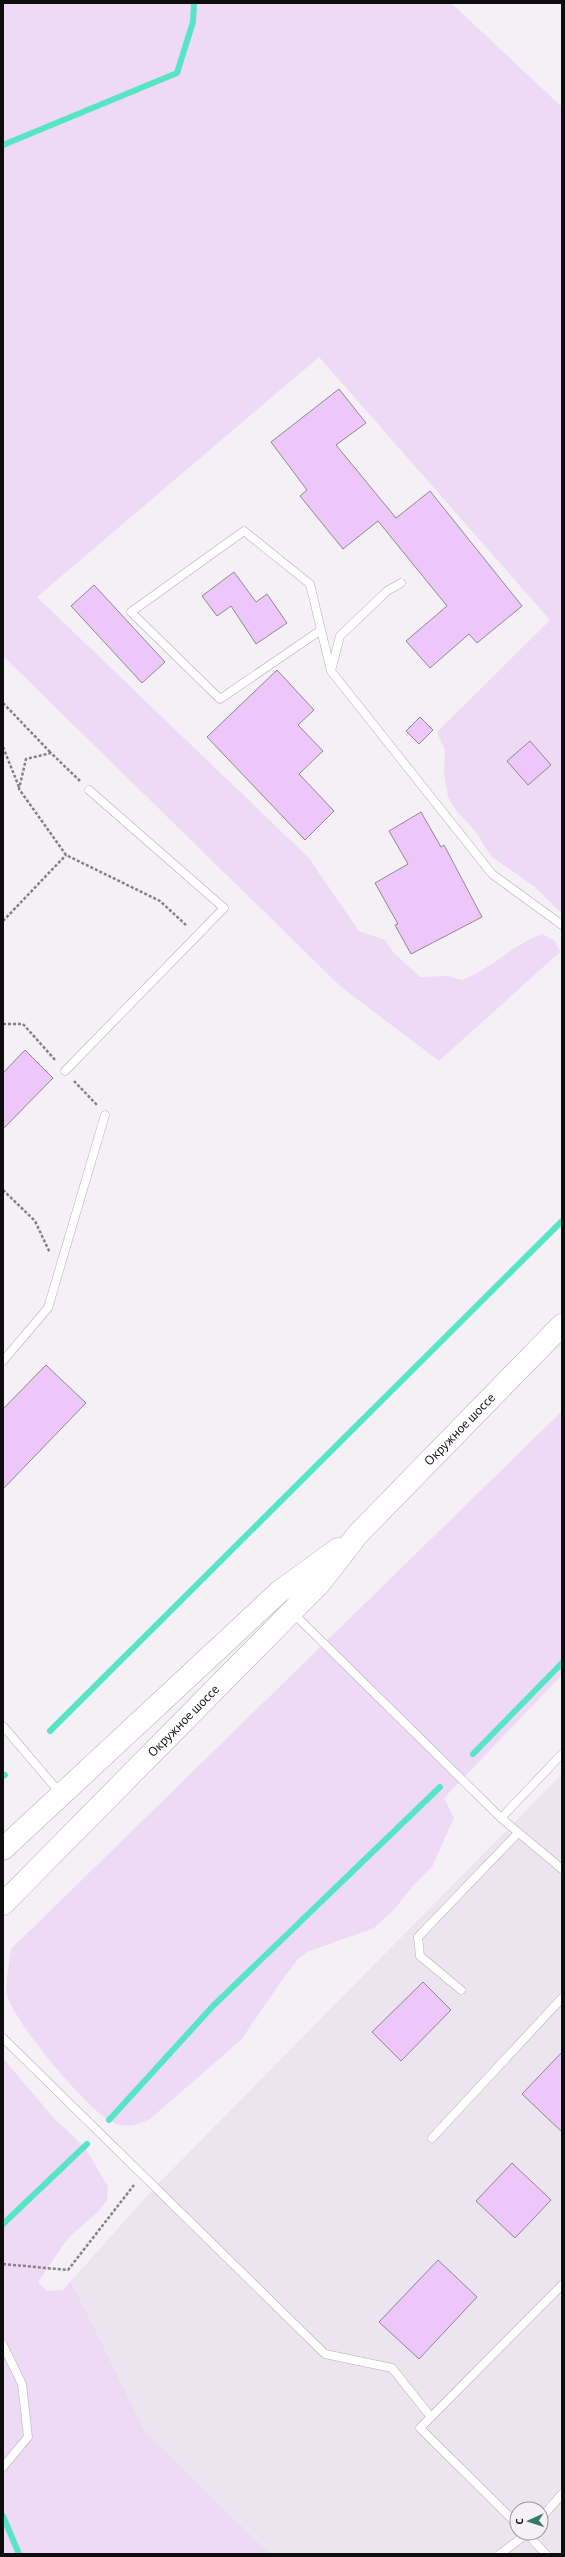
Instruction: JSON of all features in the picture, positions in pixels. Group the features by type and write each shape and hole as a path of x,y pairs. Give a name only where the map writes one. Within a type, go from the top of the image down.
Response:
{"main road":[{"name":"Окружное шоссе","path":"3,1904 292,1612 320,1582 358,1534 562,1325"},
{"name":"Окружное шоссе","path":"3,1849 279,1592 358,1534"}],"lane":[{"path":"321,630 220,699 130,612 244,531 310,584 331,671 492,874 562,925"},
{"path":"331,671 340,636 387,591 401,583"},
{"path":"65,1071 224,908 89,790"},
{"path":"3,1361 48,1308 106,1115"},
{"path":"292,1612 501,1818 562,1869"},
{"path":"3,1726 61,1794"},
{"path":"501,1818 562,1754"},
{"path":"461,1990 420,1956 418,1937 518,1833"},
{"path":"432,2138 562,1998"},
{"path":"3,2038 325,2354 392,2368 430,2418"},
{"path":"509,2516 420,2428 562,2285"},
{"path":"3,2345 22,2384 28,2437 3,2467"},
{"path":"549,2509 562,2494"},
{"path":"500,2554 517,2541"},
{"path":"534,2541 546,2554"}],"path":[{"path":"3,703 89,790"},
{"path":"3,747 19,788 66,856 160,901 198,935"},
{"path":"19,788 26,759 51,753"},
{"path":"3,921 66,856"},
{"path":"3,1190 35,1221 59,1272"},
{"path":"3,2264 68,2270 130,2192 140,2174"}],"shaded area":[{"path":"3,3 451,3 562,107 562,914 535,887 491,856 475,831 456,810 448,797 444,774 445,751 437,732 550,620 319,357 37,597 308,857 359,931 385,940 393,952 420,977 448,976 462,980 483,970 521,944 542,934 555,941 560,952 439,1061 341,987 3,656"},
{"path":"562,1411 562,1675 444,1798 454,1818 432,1867 412,1887 394,1910 374,1928 307,1952 297,1960 241,2040 150,2119 141,2123 127,2126 112,2122 101,2115 52,2064 22,2023 12,2006 7,1994 7,1977 11,1949"},
{"path":"562,1774 562,2554 270,2554 146,2433 71,2281 154,2188"},
{"path":"3,2058 51,2115 86,2149 108,2187 107,2200 99,2211 68,2238 38,2282 47,2291 63,2290 71,2281 146,2433 270,2554 3,2554"}],"building":[{"path":"339,389 366,423 336,445 396,518 430,491 522,606 477,643 469,634 430,668 406,641 447,606 378,521 343,549 300,496 307,490 271,442"},
{"path":"234,572 256,602 267,594 287,623 256,644 231,606 217,616 202,596"},
{"path":"94,585 165,662 142,683 71,606"},
{"path":"277,670 314,710 298,725 323,751 299,774 334,811 305,840 207,737"},
{"path":"420,717 433,730 419,744 406,731"},
{"path":"530,741 551,765 528,785 507,761"},
{"path":"421,812 441,847 444,845 482,917 411,954 395,925 398,924 375,883 408,864 389,831"},
{"path":"25,1050 53,1078 3,1129 3,1073"},
{"path":"46,1365 86,1403 3,1489 3,1409"},
{"path":"423,1982 451,2010 401,2061 372,2032"},
{"path":"562,2052 562,2132 522,2094"},
{"path":"512,2163 551,2200 515,2238 476,2201"},
{"path":"438,2260 477,2297 419,2359 379,2322"}],"waterway":[{"path":"3,145 177,73 193,22 194,3"},
{"path":"50,1731 562,1221"},
{"path":"473,1754 562,1663"},
{"path":"109,2120 213,2006 440,1787"},
{"path":"3,2224 87,2144"},
{"path":"3,2516 19,2554"}]}
